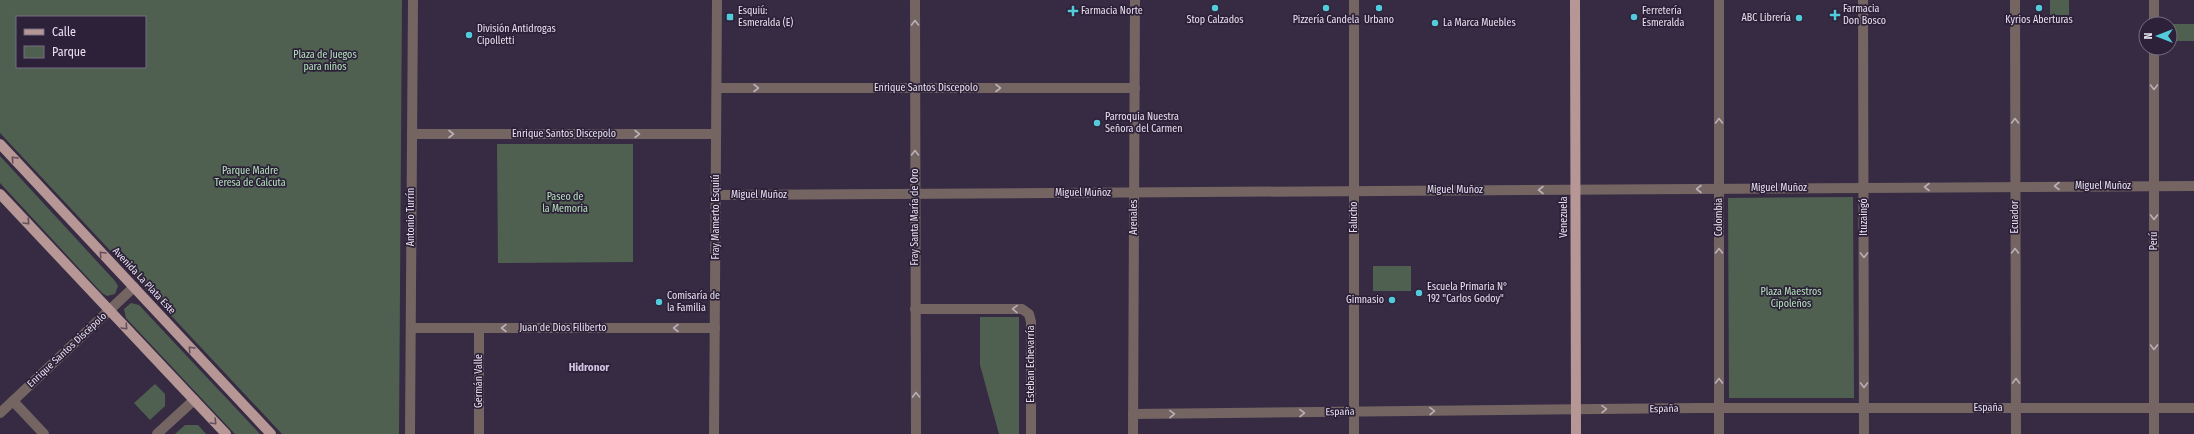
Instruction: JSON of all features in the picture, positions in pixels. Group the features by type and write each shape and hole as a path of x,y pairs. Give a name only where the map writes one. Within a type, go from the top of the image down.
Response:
{"main road":[{"name":"Venezuela","path":"1575,0 1576,434"},
{"name":"Avenida La Plata Este","path":"0,144 271,434"},
{"path":"0,194 226,434"}],"street":[{"name":"Antonio Turrín","path":"410,434 413,0"},
{"name":"Fray Mamerto Esquiú","path":"714,434 717,0"},
{"name":"Fray Santa María de Oro","path":"915,0 916,434"},
{"name":"Arenales","path":"1133,434 1135,0"},
{"name":"Falucho","path":"1354,0 1354,434"},
{"name":"Colombia","path":"1718,0 1719,434"},
{"name":"Ituzaingó","path":"1863,0 1864,434"},
{"name":"Ecuador","path":"2015,0 2016,434"},
{"path":"2154,0 2154,16"},
{"name":"Perú","path":"2154,56 2154,434"},
{"name":"Enrique Santos Discepolo","path":"717,88 1135,88"},
{"name":"Enrique Santos Discepolo","path":"412,134 716,134"},
{"name":"Miguel Muñoz","path":"716,195 2194,186"},
{"name":"Enrique Santos Discépolo","path":"0,413 134,287"},
{"name":"Esteban Echevarría","path":"915,309 1022,309 1029,314 1031,322 1031,434"},
{"name":"Juan de Dios Filiberto","path":"410,328 715,328"},
{"name":"Germán Valle","path":"479,328 479,434"},
{"path":"157,434 194,400"},
{"path":"12,401 44,434"},
{"name":"España","path":"1133,414 1719,408 2194,408"}],"green space":[{"name":"Parque Madre Teresa de Calcuta","path":"0,0 402,0 399,434 282,434 0,133"},
{"path":"2050,0 2069,0 2069,15 2050,15"},
{"path":"2178,24 2194,24 2194,41 2178,41"},
{"name":"Paseo de la Memoria","path":"497,144 633,144 633,262 498,263"},
{"path":"0,156 115,281 118,286 115,294 107,296 102,293 0,183"},
{"name":"Plaza Maestros Cipoleños","path":"1853,197 1854,398 1729,398 1728,198"},
{"path":"1373,266 1411,266 1411,291 1373,291"},
{"path":"131,303 139,305 260,434 235,434 126,318 124,309"},
{"path":"980,317 1019,317 1019,434 999,434 980,365"},
{"path":"155,384 165,394 165,406 150,420 134,403"},
{"path":"185,425 198,425 206,434 175,434"}],"place":[{"name":"Stop Calzados","path":"1215,8"},
{"name":"Pizzería Candela","path":"1326,8"},
{"name":"Urbano","path":"1379,8"},
{"name":"Kyrios Aberturas","path":"2039,8"},
{"name":"Farmacia Norte","path":"1073,11"},
{"name":"Farmacia Don Bosco","path":"1835,15"},
{"name":"Esquiú: Esmeralda (E)","path":"730,17"},
{"name":"Ferretería Esmeralda","path":"1634,17"},
{"name":"ABC Librería","path":"1799,18"},
{"name":"La Marca Muebles","path":"1435,23"},
{"name":"División Antidrogas Cipolletti","path":"469,35"},
{"name":"Parroquia Nuestra Señora del Carmen","path":"1097,123"},
{"name":"Escuela Primaria N° 192 \"Carlos Godoy\"","path":"1419,293"},
{"name":"Gimnasio","path":"1392,300"},
{"name":"Comisaría de la Familia","path":"659,302"}],"district":[{"name":"Hidronor","path":"589,367"}],"park label":[{"name":"Plaza de Juegos para niños","path":"325,60"}]}
